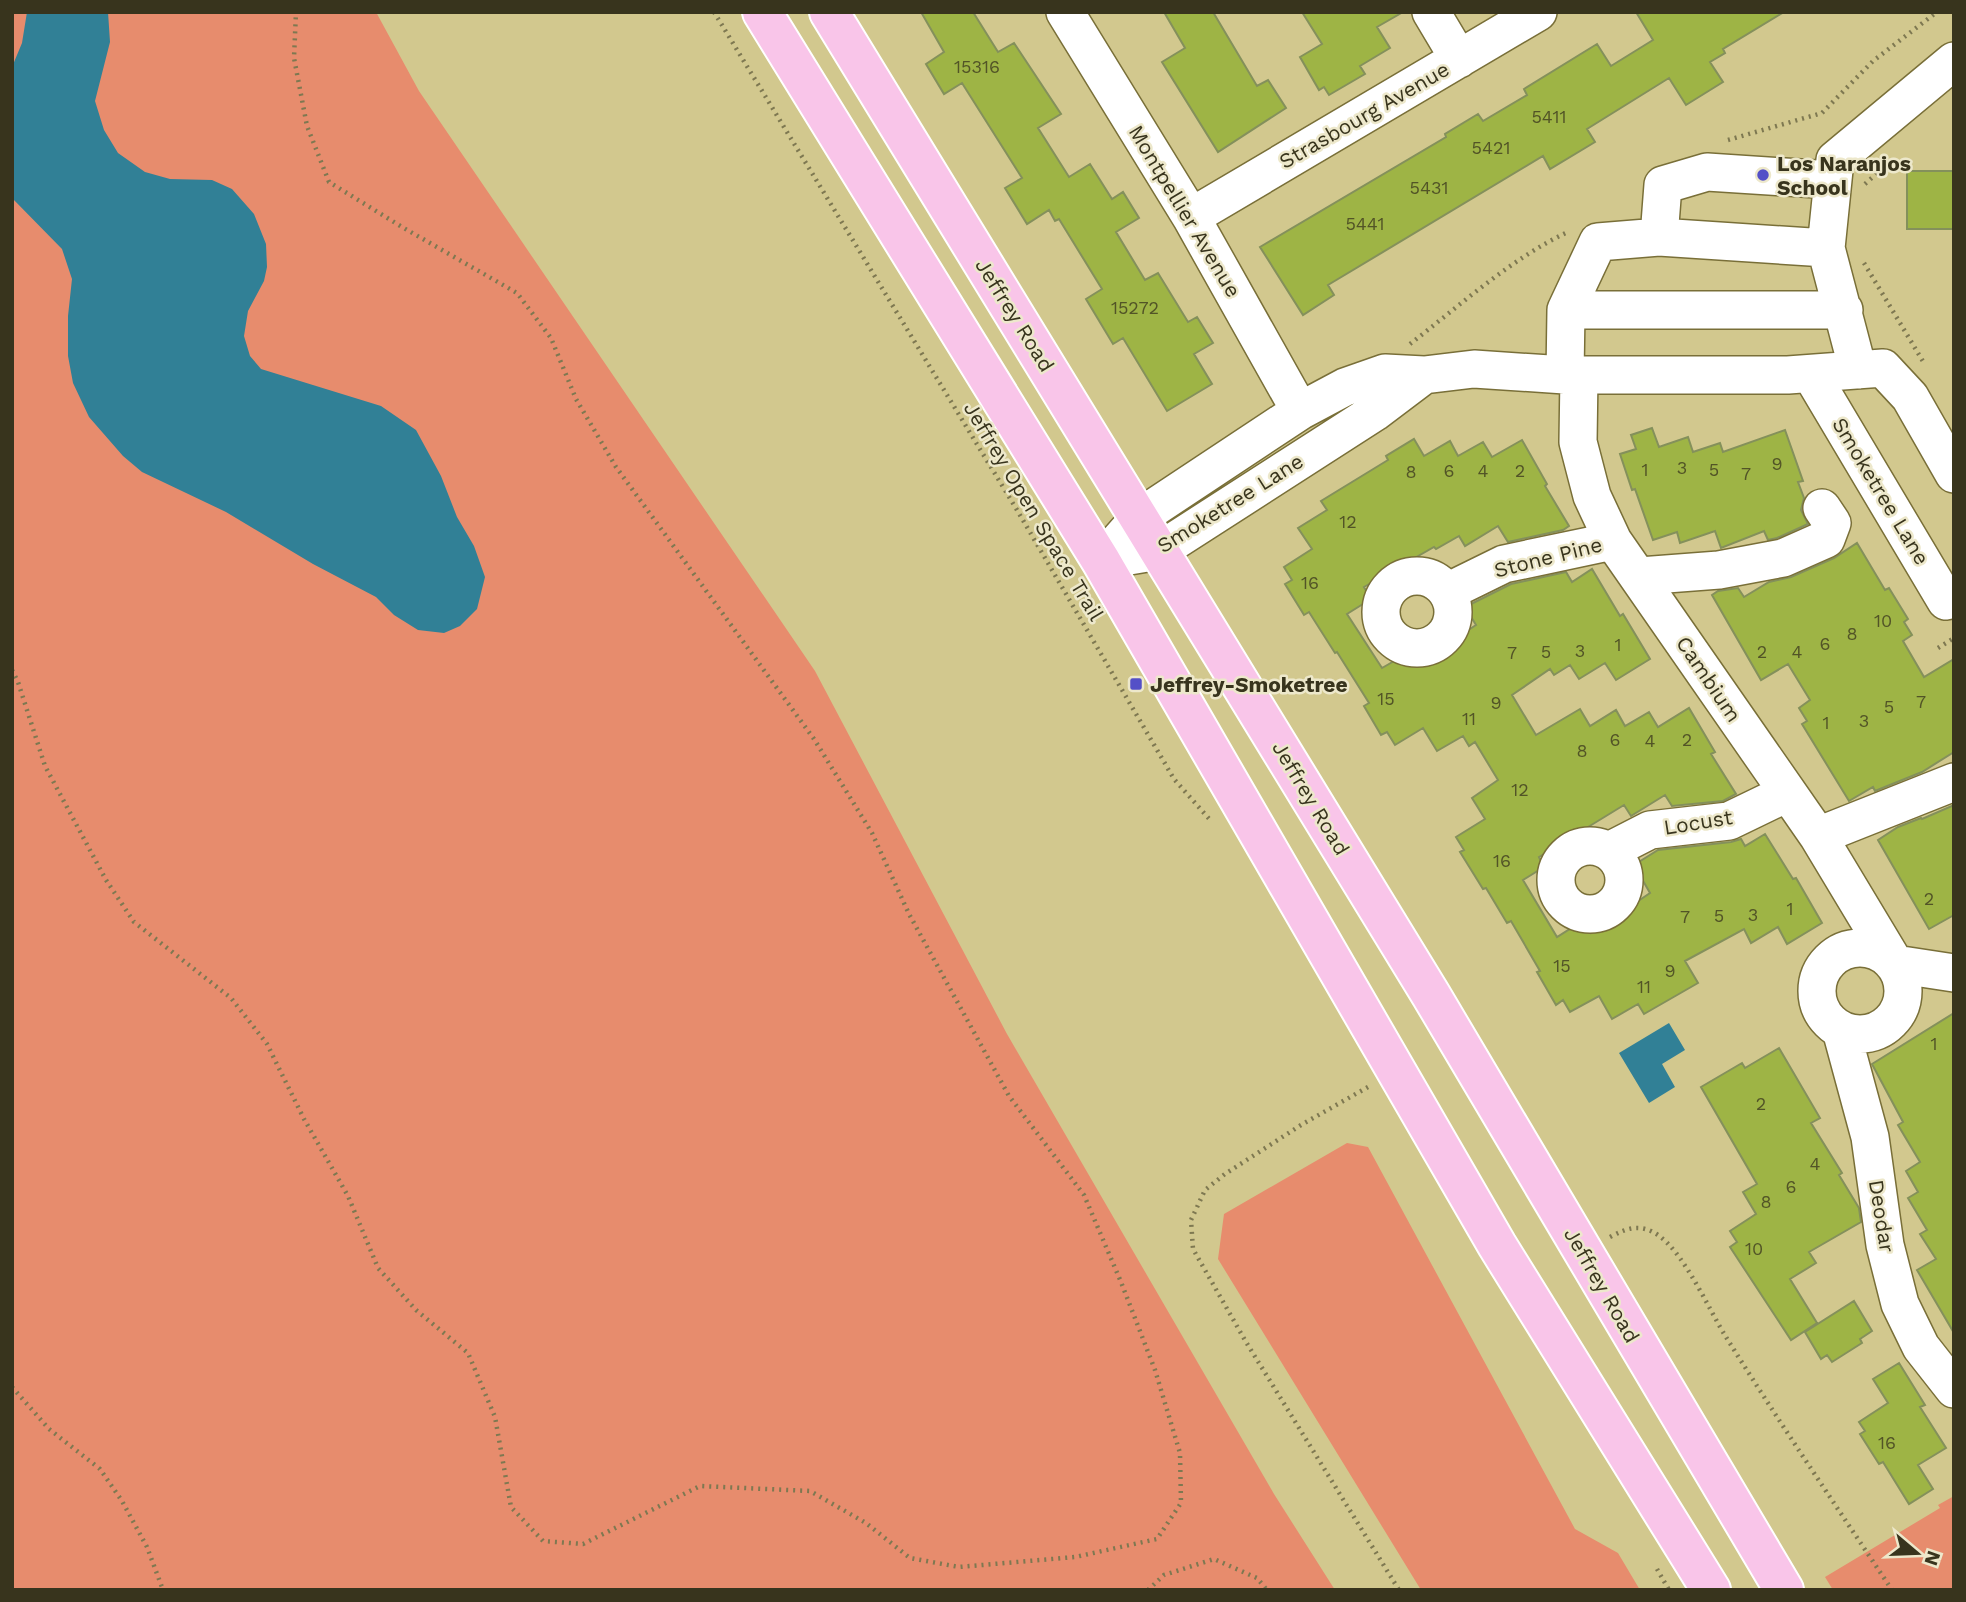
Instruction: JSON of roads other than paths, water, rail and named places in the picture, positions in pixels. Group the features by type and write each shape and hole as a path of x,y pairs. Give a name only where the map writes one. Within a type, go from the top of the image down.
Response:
{"main road":[{"path":"762,12 1101,561 1503,1256 1711,1590"},
{"name":"Jeffrey Road","path":"829,12 1417,972 1784,1590"}],"street":[{"name":"Montpellier Avenue","path":"1065,12 1191,217 1300,411"},
{"path":"1431,12 1459,59"},
{"name":"Strasbourg Avenue","path":"1191,217 1538,12"},
{"path":"1858,370 1826,248 1845,188 1835,160 1954,61"},
{"path":"1659,237 1664,185 1707,172 1845,188"},
{"path":"1826,248 1659,237 1598,242 1566,310 1843,310"},
{"name":"Cambium","path":"1566,310 1578,442 1592,496 1613,541 1640,576 1818,836 1895,964"},
{"name":"Smoketree Lane","path":"1101,561 1140,517 1300,411 1345,387 1385,373 1424,374 1474,369 1572,374 1811,373 1883,368 1910,397 1954,474"},
{"name":"Smoketree Lane","path":"1811,373 1946,601 1954,596"},
{"name":"Smoketree Lane","path":"1101,561 1159,551 1375,412 1424,374"},
{"path":"1640,576 1719,570 1783,558 1826,539 1832,523 1822,508"},
{"name":"Stone Pine","path":"1447,592 1504,564 1613,541"},
{"path":"1818,836 1954,782"},
{"name":"Locust","path":"1609,851 1650,830 1729,821 1787,793"},
{"name":"Deodar","path":"1895,964 1872,949 1858,947 1845,951 1832,958 1824,968 1818,981 1817,995 1821,1009 1829,1021 1841,1030 1871,1138 1885,1245 1900,1304 1921,1347 1954,1389"},
{"path":"1895,964 1954,973"},
{"path":"1841,1030 1855,1034 1870,1033 1883,1028 1894,1018 1901,1005 1904,990 1902,977 1895,964"}],"water":[{"path":"27,12 108,12 110,42 95,101 104,130 118,153 145,172 170,179 212,180 232,189 254,214 266,244 267,267 264,281 248,311 244,336 250,356 261,369 381,406 416,430 441,476 457,517 474,546 485,577 477,609 460,626 444,633 418,630 394,615 376,597 313,564 226,512 142,472 123,456 89,417 73,383 68,356 72,279 62,249 12,198 12,67 22,43"},
{"path":"1669,1023 1685,1050 1662,1064 1675,1087 1649,1103 1619,1053"}],"place":[{"name":"Los Naranjos School","path":"1763,175"},
{"name":"Jeffrey-Smoketree","path":"1136,684"}]}
